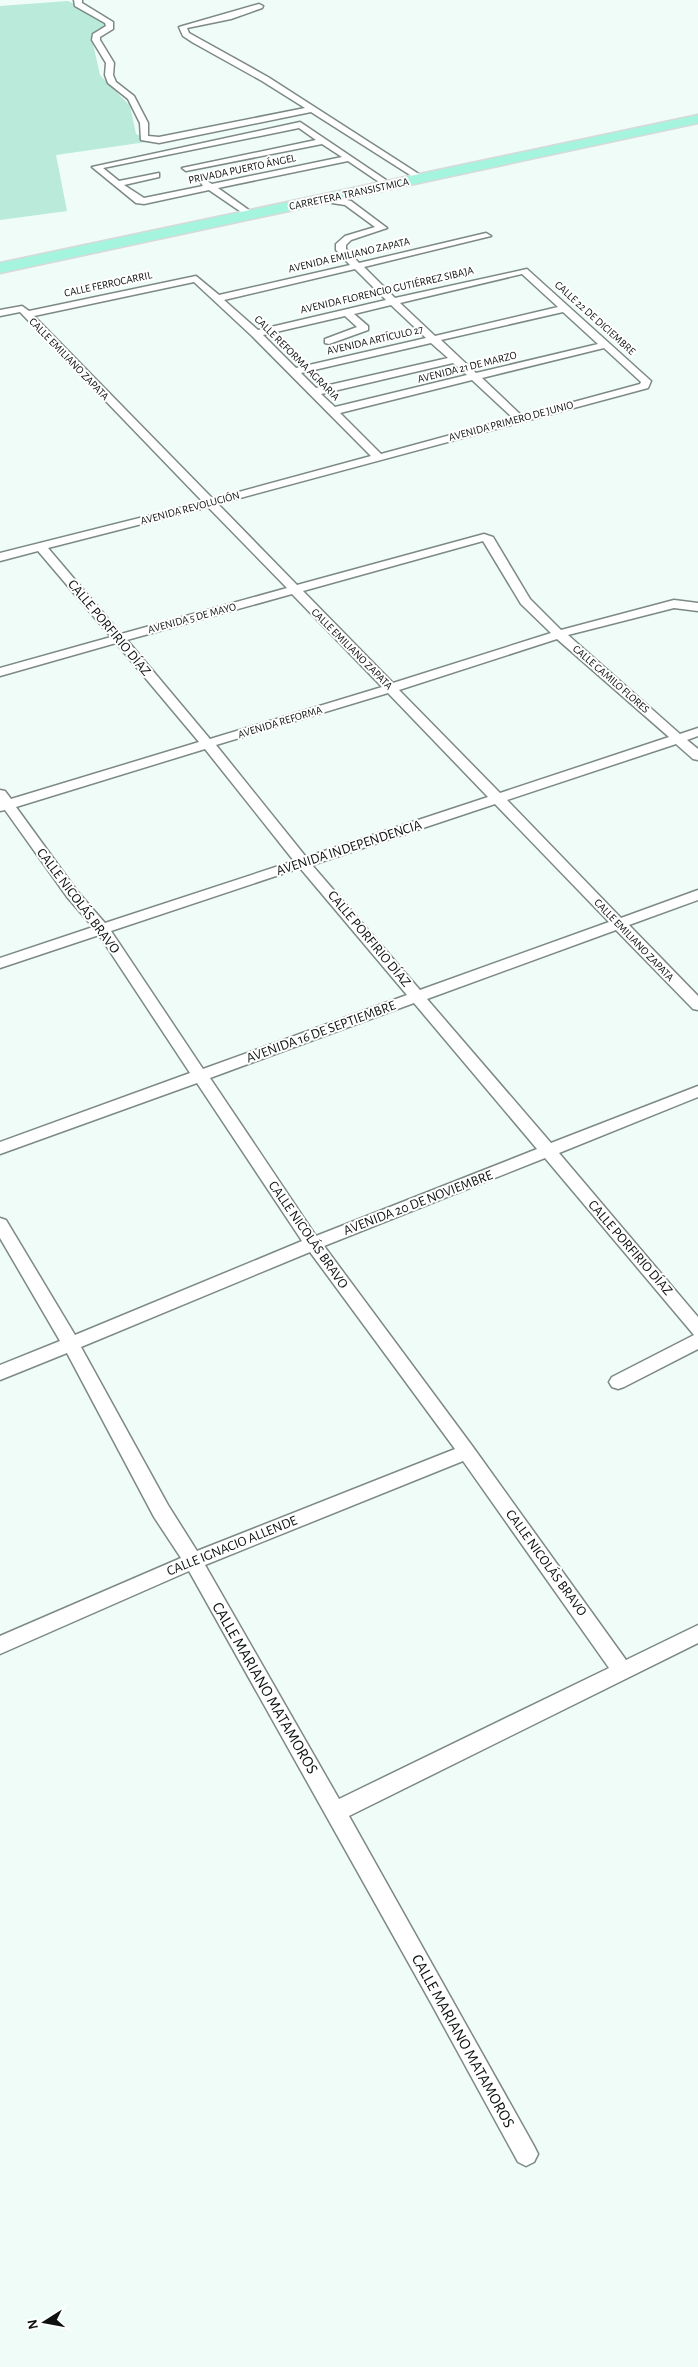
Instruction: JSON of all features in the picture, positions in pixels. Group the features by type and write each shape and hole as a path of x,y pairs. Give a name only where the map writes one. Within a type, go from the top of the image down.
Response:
{"main road":[{"name":"CARRETERA TRANSISTMICA","path":"0,261 246,212 344,195 415,174 698,113"},
{"name":"CARRETERA TRANSISTMICA","path":"0,268 246,212 380,179 698,120"}],"street":[{"path":"78,0 78,4 109,22 110,27 96,36 96,40 110,63 109,75 112,83 131,98 144,123 144,138 159,140 312,109"},
{"path":"259,6 228,17 183,27 186,34 195,40 312,109 415,174"},
{"path":"156,175 117,184 96,165 300,125 380,179"},
{"path":"186,168 324,141"},
{"path":"165,151 210,187 246,212"},
{"name":"PRIVADA PUERTO ÁNGEL","path":"117,184 139,201 349,158"},
{"path":"344,195 334,200 348,203 382,228 348,238 341,244 342,250 392,301 520,419"},
{"name":"AVENIDA EMILIANO ZAPATA","path":"218,298 486,236"},
{"name":"AVENIDA FLORENCIO GUTIÉRREZ SIBAJA","path":"256,334 524,271"},
{"name":"CALLE 22 DE DICIEMBRE","path":"524,271 646,381 644,386"},
{"name":"CALLE REFORMA AGRARIA","path":"196,279 256,334 378,456"},
{"name":"CALLE FERROCARRIL","path":"26,314 196,279"},
{"name":"AVENIDA ARTÍCULO 27","path":"293,372 566,308"},
{"name":"CALLE EMILIANO ZAPATA","path":"0,313 20,309 26,314 392,688 698,1005"},
{"path":"329,341 364,328 347,313"},
{"name":"AVENIDA 21 DE MARZO","path":"333,412 605,345"},
{"path":"314,392 455,359"},
{"name":"AVENIDA PRIMERO DE JUNIO","path":"378,456 644,386"},
{"name":"AVENIDA REVOLUCIÓN","path":"0,557 211,503 378,456"},
{"name":"CALLE CAMILO FLORES","path":"384,564 484,537 489,539 525,601 559,634 698,756"},
{"name":"CALLE PORFIRIO DÍAZ","path":"40,546 208,744 303,863 546,1151 662,1284 698,1330"},
{"name":"AVENIDA 5 DE MAYO","path":"0,672 384,564"},
{"name":"AVENIDA REFORMA","path":"2,802 208,744 392,688 559,634 674,604 698,607"},
{"name":"AVENIDA INDEPENDENCIA","path":"0,963 698,732"},
{"name":"CALLE NICOLÁS BRAVO","path":"2,802 72,894 101,928 313,1244 467,1452 623,1671"},
{"name":"AVENIDA 16 DE SEPTIEMBRE","path":"0,1148 698,895"},
{"name":"AVENIDA 20 DE NOVIEMBRE","path":"0,1373 313,1244 698,1091"},
{"name":"CALLE MARIANO MATAMOROS","path":"0,1224 71,1344 162,1512 193,1561 439,1995 526,2154"},
{"path":"618,1382 698,1341"},
{"name":"CALLE IGNACIO ALLENDE","path":"0,1645 193,1561 467,1452"},
{"path":"334,1812 698,1634"}],"green space":[{"path":"68,1 101,17 108,24 91,35 100,75 130,106 136,134 153,141 56,155 67,211 0,220 0,6"}]}
